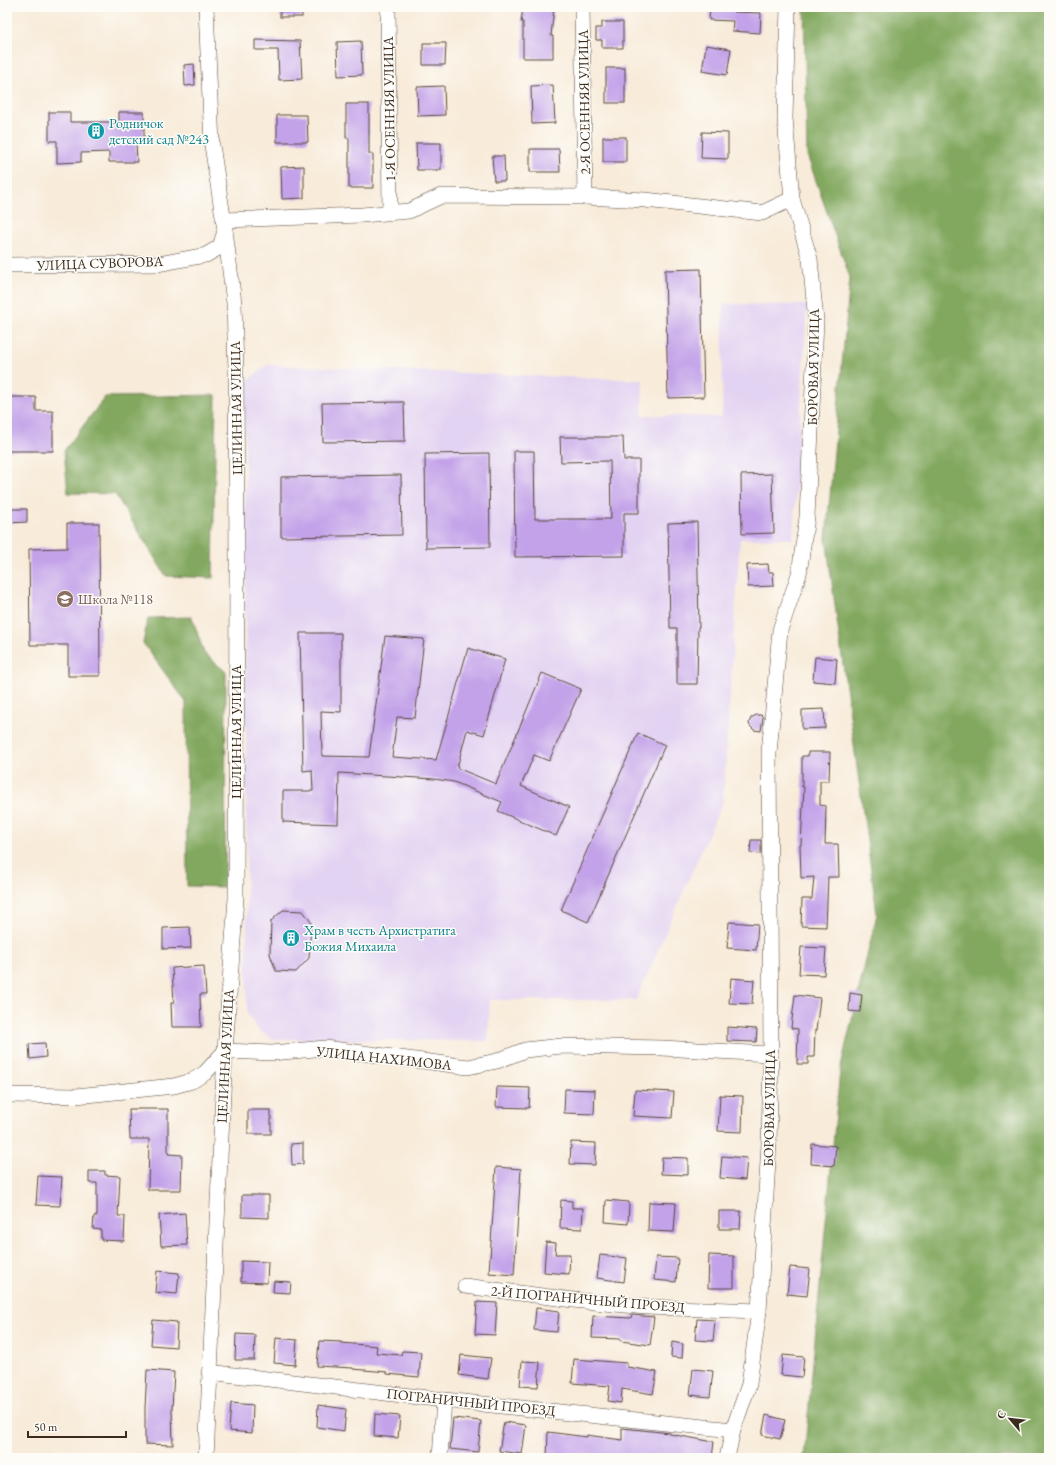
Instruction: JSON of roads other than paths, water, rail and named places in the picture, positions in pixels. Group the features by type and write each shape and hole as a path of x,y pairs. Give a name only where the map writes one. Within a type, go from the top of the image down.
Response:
{"street":[{"name":"ЦЕЛИННАЯ УЛИЦА","path":"206,7 212,145 234,303 237,564 236,898 225,1051 206,1458"},
{"name":"1-Я ОСЕННЯЯ УЛИЦА","path":"388,7 390,212"},
{"name":"2-Я ОСЕННЯЯ УЛИЦА","path":"582,7 585,197"},
{"name":"БОРОВАЯ УЛИЦА","path":"726,1458 733,1430 749,1384 759,1311 769,1144 771,1054 769,753 780,630 799,574 807,517 816,321 810,260 792,199 785,118 788,7"},
{"path":"224,225 409,211 441,196 585,197 645,200 762,213 792,199"},
{"name":"УЛИЦА СУВОРОВА","path":"7,265 158,264 206,255 220,247 224,225"},
{"name":"УЛИЦА НАХИМОВА","path":"225,1051 272,1053 325,1048 468,1067 497,1061 525,1050 561,1046 662,1048 771,1054"},
{"path":"7,1095 76,1096 174,1086 192,1081 205,1073 225,1051"},
{"name":"2-Й ПОГРАНИЧНЫЙ ПРОЕЗД","path":"465,1286 573,1300 646,1307 759,1311"},
{"name":"ПОГРАНИЧНЫЙ ПРОЕЗД","path":"209,1372 444,1400 733,1430"},
{"path":"440,1458 444,1400"}],"place":[{"name":"Родничок детский сад №243","path":"96,131"},
{"name":"Школа №118","path":"65,599"},
{"name":"Храм в честь Архистратига Божия Михаила","path":"291,938"}]}
